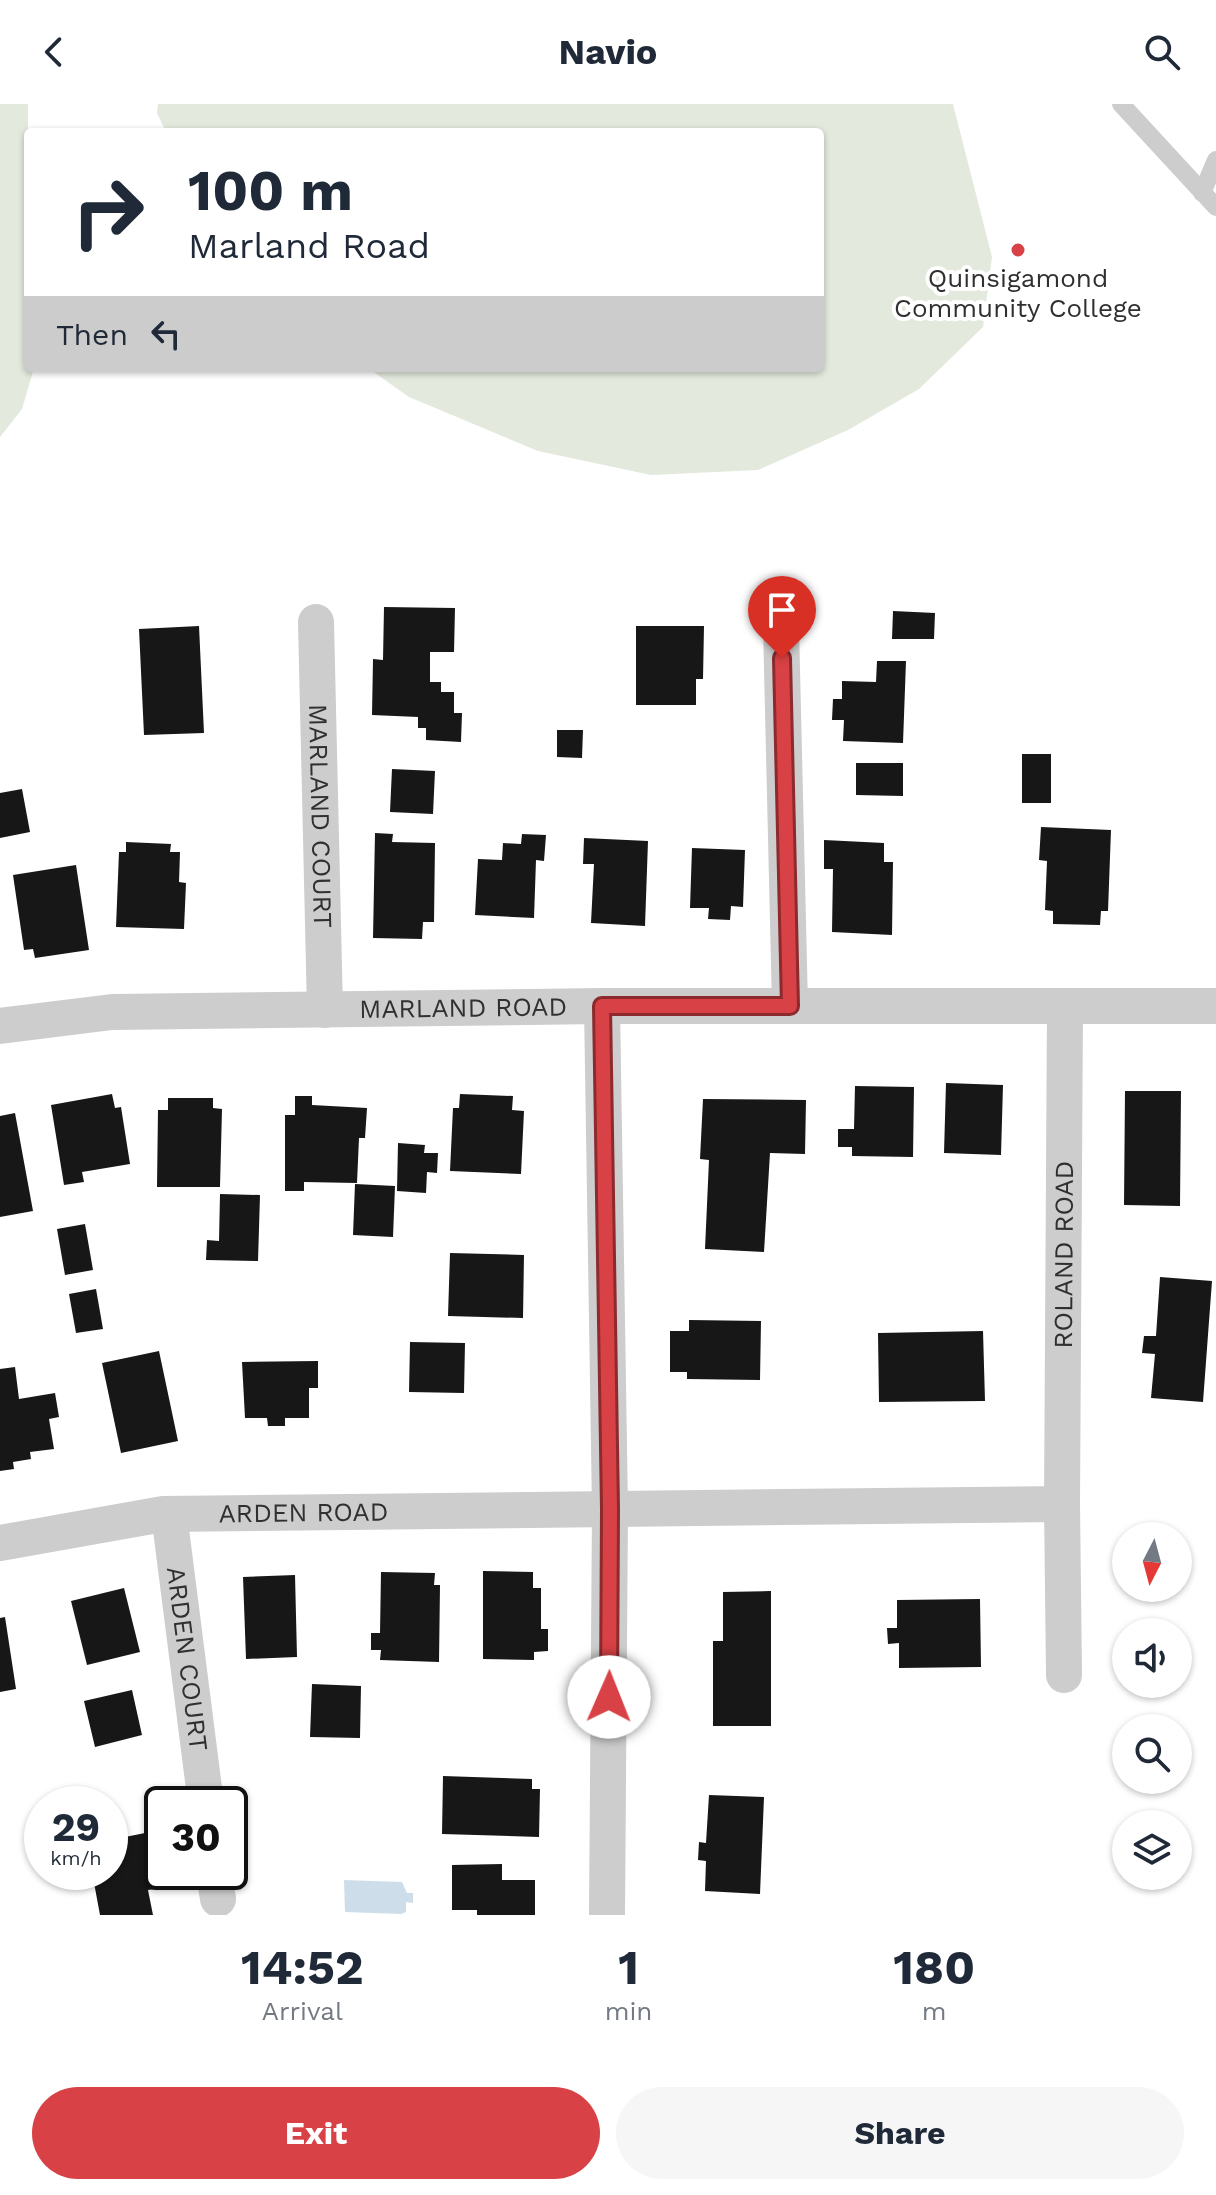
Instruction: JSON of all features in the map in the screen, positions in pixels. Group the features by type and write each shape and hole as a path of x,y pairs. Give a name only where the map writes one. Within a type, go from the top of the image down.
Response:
{"street":[{"name":"MARLAND COURT","path":"316,622 325,1010"},
{"path":"781,627 790,1006"},
{"name":"MARLAND ROAD","path":"0,1026 112,1012 602,1006 1216,1006"},
{"path":"602,1006 610,1509 607,1915"},
{"name":"ROLAND ROAD","path":"1064,1675 1065,1006"},
{"path":"610,1509 1062,1504"},
{"name":"ARDEN ROAD","path":"0,1543 169,1514 610,1509"},
{"name":"ARDEN COURT","path":"169,1514 204,1786"}],"lane":[{"path":"1121,104 1216,207"},
{"path":"1202,193 1216,160"}],"shaded area":[{"path":"0,104 28,104 28,128 24,128 24,372 33,372 22,409 0,437"},
{"path":"158,104 953,104 992,257 983,327 919,389 848,430 758,470 651,475 538,451 409,397 374,372 824,372 824,128 164,128 157,113"}],"water":[{"path":"344,1880 402,1882 407,1893 413,1893 413,1903 406,1902 406,1912 401,1914 345,1912"}],"building":[{"path":"384,607 455,608 454,652 430,652 430,682 441,682 441,692 454,692 454,713 462,713 461,742 426,740 426,728 418,728 418,717 372,715 373,659 383,660"},
{"path":"893,611 935,613 934,639 892,639"},
{"path":"199,626 204,733 144,735 139,629"},
{"path":"636,626 704,626 703,679 696,679 696,705 636,705"},
{"path":"877,661 906,661 903,743 843,741 844,720 832,720 833,699 842,699 842,681 876,682"},
{"path":"557,730 583,730 582,758 557,757"},
{"path":"1022,754 1051,754 1051,803 1022,803"},
{"path":"856,763 903,763 903,796 856,795"},
{"path":"392,769 435,771 433,814 390,812"},
{"path":"22,789 30,832 0,838 0,793"},
{"path":"1041,827 1111,830 1108,911 1101,911 1100,925 1053,924 1053,911 1045,910 1047,861 1039,860"},
{"path":"375,833 393,834 392,842 435,843 434,922 423,922 422,939 373,938"},
{"path":"522,834 546,835 544,861 536,860 534,918 475,915 478,859 502,860 503,843 521,844"},
{"path":"584,838 648,841 645,926 591,923 594,864 583,864"},
{"path":"824,840 884,843 884,862 893,862 892,935 832,932 833,869 824,869"},
{"path":"126,842 171,844 170,852 180,852 179,882 186,883 184,929 116,927 119,852 126,852"},
{"path":"692,848 745,850 743,907 731,906 730,920 708,919 709,908 690,908"},
{"path":"76,865 89,950 35,958 33,949 24,950 13,875"},
{"path":"946,1083 1003,1085 1001,1155 944,1153"},
{"path":"855,1086 914,1087 913,1157 852,1156 852,1147 838,1147 838,1129 854,1129"},
{"path":"1125,1091 1181,1091 1180,1206 1124,1205"},
{"path":"112,1094 115,1108 121,1107 130,1164 82,1172 84,1182 64,1185 51,1105"},
{"path":"460,1094 513,1096 512,1110 524,1111 521,1174 450,1171 453,1108 459,1108"},
{"path":"295,1096 312,1096 312,1105 367,1108 365,1138 359,1138 357,1183 304,1182 304,1191 285,1191 285,1115 295,1115"},
{"path":"168,1098 213,1098 213,1108 222,1109 220,1187 157,1187 158,1110 168,1110"},
{"path":"703,1099 806,1100 805,1154 770,1153 764,1252 705,1249 709,1160 700,1159"},
{"path":"15,1113 33,1211 0,1217 0,1116"},
{"path":"398,1143 425,1145 424,1153 438,1153 437,1173 427,1172 426,1193 397,1191"},
{"path":"355,1184 395,1186 393,1237 353,1235"},
{"path":"220,1194 260,1195 258,1261 206,1260 207,1240 219,1241"},
{"path":"85,1224 93,1270 65,1275 57,1229"},
{"path":"450,1253 524,1255 523,1318 448,1316"},
{"path":"1160,1277 1212,1281 1203,1402 1151,1398 1155,1354 1142,1353 1144,1336 1156,1336"},
{"path":"96,1289 103,1329 76,1333 69,1294"},
{"path":"689,1320 761,1321 760,1380 687,1379 687,1372 670,1372 670,1331 689,1331"},
{"path":"983,1331 985,1401 879,1402 878,1333"},
{"path":"410,1342 465,1343 464,1393 409,1392"},
{"path":"159,1351 178,1441 121,1453 102,1363"},
{"path":"318,1361 318,1388 309,1388 309,1418 285,1418 285,1426 268,1426 267,1418 245,1418 242,1362"},
{"path":"15,1367 19,1399 55,1393 59,1417 49,1419 54,1449 30,1452 31,1459 13,1462 14,1469 0,1471 0,1369"},
{"path":"483,1571 533,1572 533,1588 541,1588 541,1629 548,1629 548,1651 534,1652 534,1660 483,1659"},
{"path":"381,1572 435,1573 434,1585 440,1585 439,1662 380,1660 381,1650 371,1650 371,1633 380,1633"},
{"path":"295,1575 297,1657 246,1659 243,1577"},
{"path":"124,1588 140,1652 87,1665 71,1601"},
{"path":"771,1591 771,1726 713,1726 713,1641 723,1641 723,1592"},
{"path":"980,1599 981,1667 899,1668 899,1643 888,1644 887,1628 897,1628 897,1600"},
{"path":"5,1617 16,1689 0,1692 0,1618"},
{"path":"312,1684 361,1686 360,1738 310,1737"},
{"path":"132,1690 142,1735 95,1747 84,1701"},
{"path":"443,1776 532,1779 532,1789 540,1789 539,1837 442,1834"},
{"path":"709,1795 764,1797 760,1894 705,1891 706,1861 698,1860 699,1842 706,1843"},
{"path":"144,1833 144,1890 148,1890 153,1915 100,1915 95,1890 128,1890 128,1836"},
{"path":"502,1864 502,1880 535,1880 535,1915 477,1915 477,1910 452,1910 452,1865"}],"place":[{"name":"Quinsigamond Community College","path":"1018,250"}],"route":[{"path":"609,1697 610,1509 602,1006 790,1006 782,658"}]}
